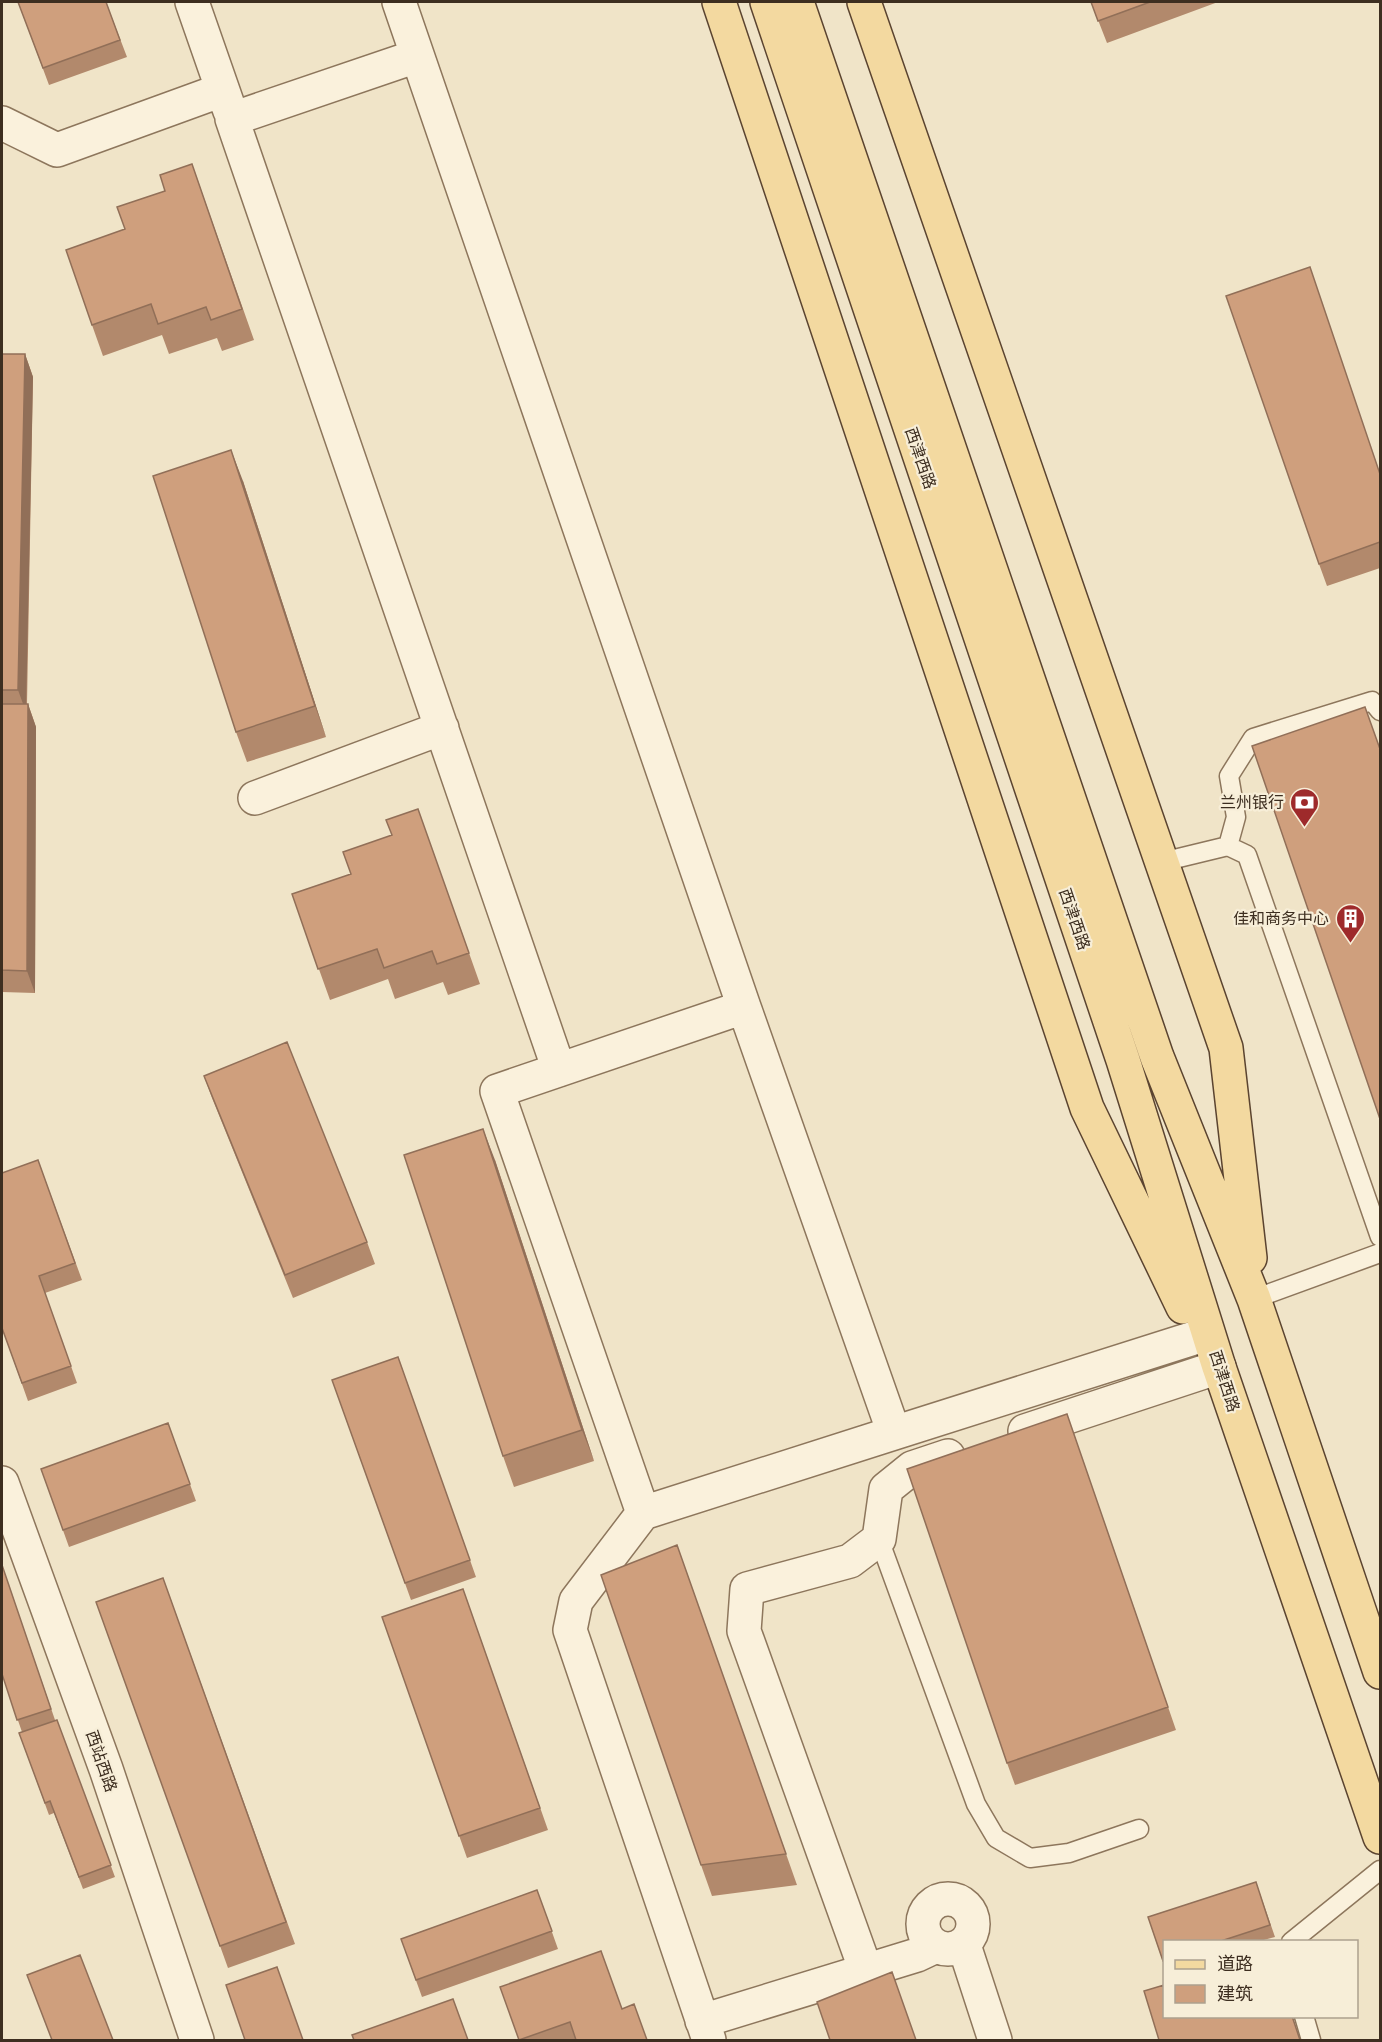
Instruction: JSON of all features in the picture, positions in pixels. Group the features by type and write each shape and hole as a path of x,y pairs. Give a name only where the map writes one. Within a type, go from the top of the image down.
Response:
{"main road":[{"path":"719,2 1087,1108 1197,1336 1219,1367"},
{"name":"西津西路","path":"767,2 1123,1060 1219,1367 1380,1837"},
{"name":"西津西路","path":"797,2 1157,1057 1254,1299 1380,1672"},
{"path":"864,2 1227,1048 1254,1299"}],"street":[{"path":"192,2 559,1070"},
{"path":"399,2 744,1007 894,1433"},
{"path":"417,56 417,25 424,2"},
{"path":"2,123 57,150 417,56"},
{"path":"255,798 441,729"},
{"path":"643,1513 498,1091 744,1007"},
{"path":"995,2040 950,1945 866,1971 706,2031 570,1630 576,1601 643,1513 1197,1336"},
{"path":"866,1971 744,1631 747,1589 850,1561 879,1539 886,1489 912,1468 1219,1367"},
{"name":"西站西路","path":"2,1483 106,1770 197,2040"}],"lane":[{"path":"1228,846 1236,817 1229,776 1253,738 1372,701 1380,711"},
{"path":"1162,862 1228,846 1247,855 1380,1237"},
{"path":"1254,1299 1380,1253"},
{"path":"879,1539 976,1804 996,1838 1030,1858 1069,1853 1139,1828"},
{"path":"1292,1940 1380,1870"},
{"path":"1305,2018 1311,2040"}],"building":[{"path":"18,2 106,2 120,40 43,68"},
{"path":"1091,2 1150,2 1098,21"},
{"path":"192,164 242,309 211,320 206,307 158,324 151,304 92,325 66,250 125,229 117,207 165,191 160,175"},
{"path":"1310,267 1380,474 1380,542 1319,564 1226,296"},
{"path":"2,354 25,354 18,690 2,690"},
{"path":"231,450 315,706 236,732 153,476"},
{"path":"2,704 28,704 27,971 2,970"},
{"name":"佳和商务中心","path":"1365,707 1380,749 1380,1119 1252,746"},
{"path":"418,809 469,953 437,964 432,951 384,968 377,949 318,969 292,894 351,874 343,852 392,835 386,820"},
{"path":"287,1042 367,1242 285,1275 204,1076"},
{"path":"483,1129 582,1430 503,1456 404,1155"},
{"path":"38,1160 75,1263 39,1276 71,1366 22,1383 2,1328 2,1173"},
{"path":"398,1357 470,1560 405,1583 332,1380"},
{"path":"1067,1414 1168,1707 1007,1763 907,1469"},
{"path":"168,1423 190,1484 63,1530 41,1469"},
{"path":"677,1545 786,1854 701,1865 601,1575"},
{"path":"2,1565 51,1709 17,1720 2,1674"},
{"path":"163,1578 286,1922 220,1946 96,1602"},
{"path":"463,1589 540,1808 459,1836 382,1617"},
{"path":"57,1720 111,1865 79,1877 50,1801 45,1803 19,1733"},
{"path":"1256,1882 1270,1925 1224,1940 1163,1940 1163,1961 1148,1917"},
{"path":"537,1890 552,1931 416,1980 401,1939"},
{"path":"601,1951 622,2009 634,2004 647,2040 576,2040 570,2022 519,2040 500,1987"},
{"path":"80,1955 113,2040 52,2040 27,1975"},
{"path":"277,1967 303,2040 245,2040 226,1985"},
{"path":"892,1972 916,2040 830,2040 817,2002"},
{"path":"1163,1985 1163,2018 1293,2018 1300,2040 1159,2040 1144,1991"},
{"path":"453,1999 468,2040 354,2040 352,2035"}],"place":[{"name":"兰州银行","path":"1305,828"},
{"name":"佳和商务中心","path":"1350,944"}]}
